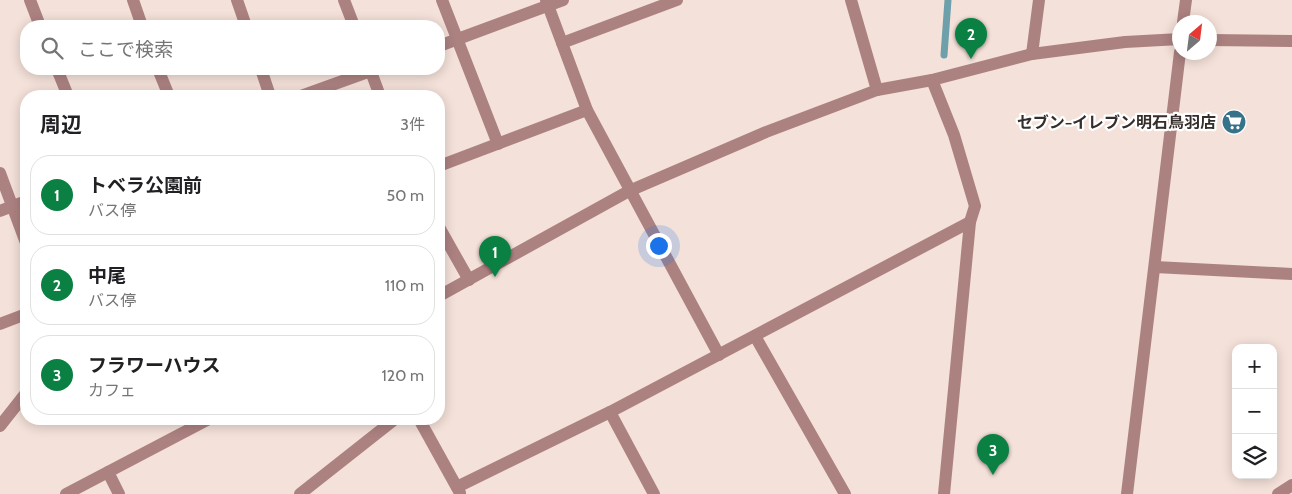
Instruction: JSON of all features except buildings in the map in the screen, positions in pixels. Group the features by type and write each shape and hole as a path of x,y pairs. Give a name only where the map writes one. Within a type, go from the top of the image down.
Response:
{"street":[{"path":"30,0 38,20"},
{"path":"132,0 140,20"},
{"path":"236,0 244,20"},
{"path":"344,0 352,20"},
{"path":"442,0 498,144"},
{"path":"445,44 547,3 563,0"},
{"path":"562,43 677,0"},
{"path":"851,0 877,90"},
{"path":"1032,54 1039,0"},
{"path":"1184,15 1186,0"},
{"path":"547,3 586,110 719,355"},
{"path":"445,293 629,191 766,132 877,90 932,80 1032,54 1125,42 1172,39"},
{"path":"1217,40 1292,41"},
{"path":"1126,494 1179,60"},
{"path":"59,75 66,90"},
{"path":"160,75 167,90"},
{"path":"263,75 268,90"},
{"path":"316,90 356,75"},
{"path":"374,75 378,90"},
{"path":"932,80 954,136 975,206 970,222 944,494"},
{"path":"445,164 586,110"},
{"path":"0,173 20,226"},
{"path":"0,211 20,203"},
{"path":"422,425 459,491 970,222"},
{"path":"445,238 469,280"},
{"path":"1155,267 1292,274"},
{"path":"0,324 20,316"},
{"path":"756,336 845,494"},
{"path":"0,426 20,401"},
{"path":"610,412 654,494"},
{"path":"66,494 198,425"},
{"path":"300,494 387,425"},
{"path":"108,472 119,494"},
{"path":"1278,494 1292,485"}],"waterway":[{"path":"944,55 948,0"}],"place":[{"name":"中尾","path":"971,59"},
{"name":"セブン−イレブン明石鳥羽店","path":"1234,122"},
{"name":"トベラ公園前","path":"495,277"},
{"name":"フラワーハウス","path":"993,475"}]}
